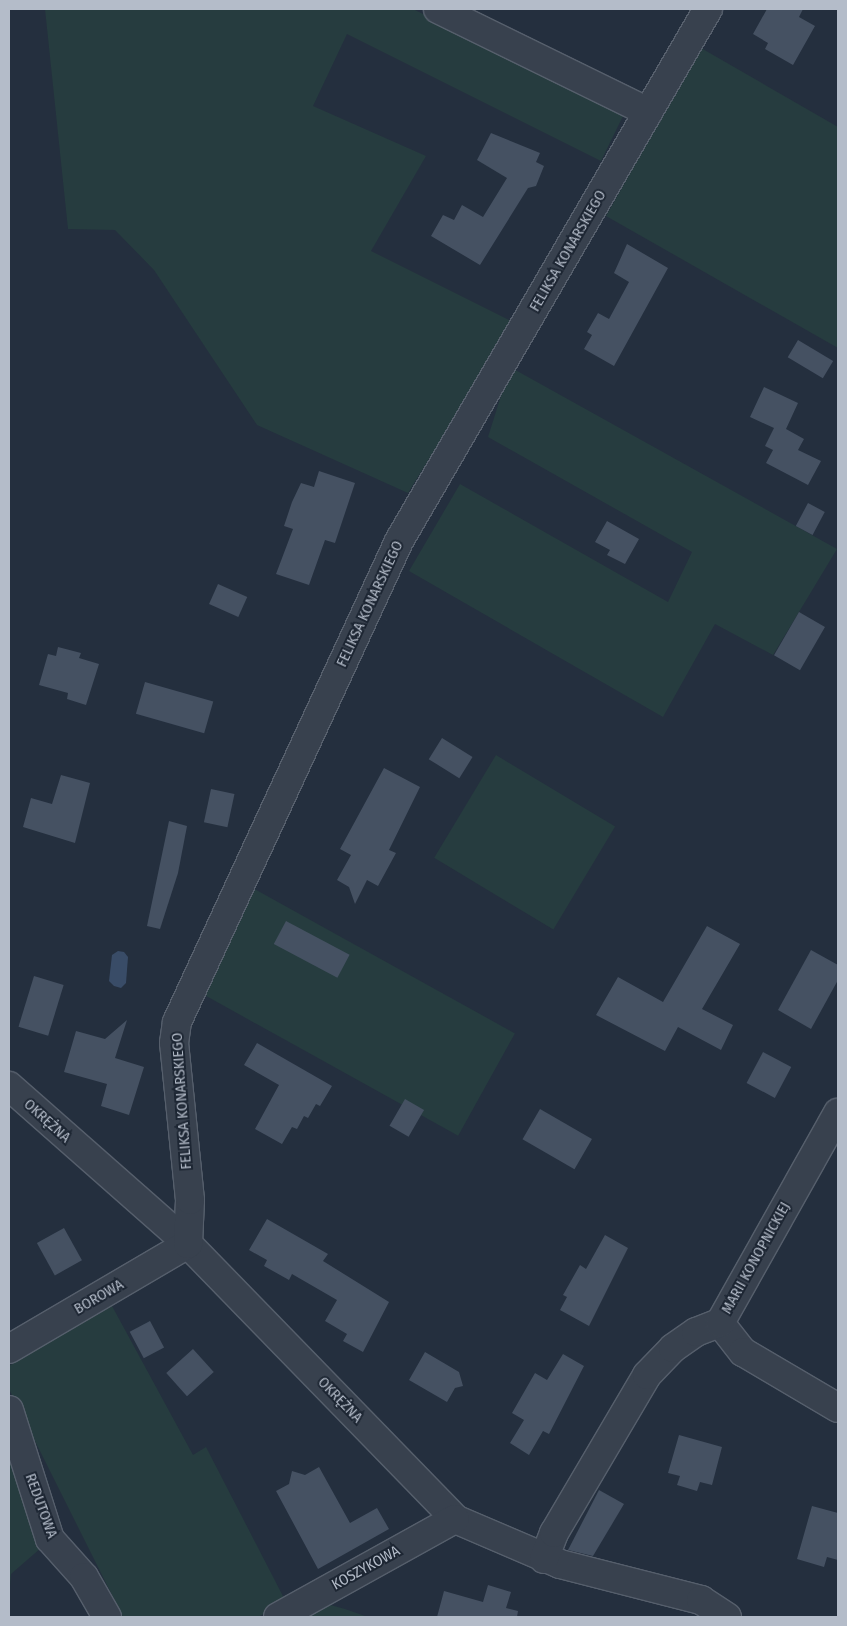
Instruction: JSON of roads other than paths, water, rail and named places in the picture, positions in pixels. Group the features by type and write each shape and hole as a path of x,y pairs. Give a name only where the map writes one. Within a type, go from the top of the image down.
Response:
{"street":[{"path":"438,9 648,112"},
{"name":"FELIKSA KONARSKIEGO","path":"188,1244 190,1200 174,1043 176,1022 399,541 708,9"},
{"name":"OKRĘŻNA","path":"9,1086 188,1244 455,1519 544,1559 701,1600 727,1617"},
{"name":"MARII KONOPNICKIEJ","path":"544,1559 554,1533 647,1375 673,1348 696,1332 720,1323 838,1113"},
{"name":"BOROWA","path":"9,1349 188,1244"},
{"path":"720,1323 743,1352 838,1408"},
{"name":"REDUTOWA","path":"9,1410 50,1539 84,1577 107,1617"},
{"name":"KOSZYKOWA","path":"278,1617 455,1519"}],"water":[{"path":"118,951 124,952 128,957 126,983 121,988 114,986 109,981 112,955"}]}
